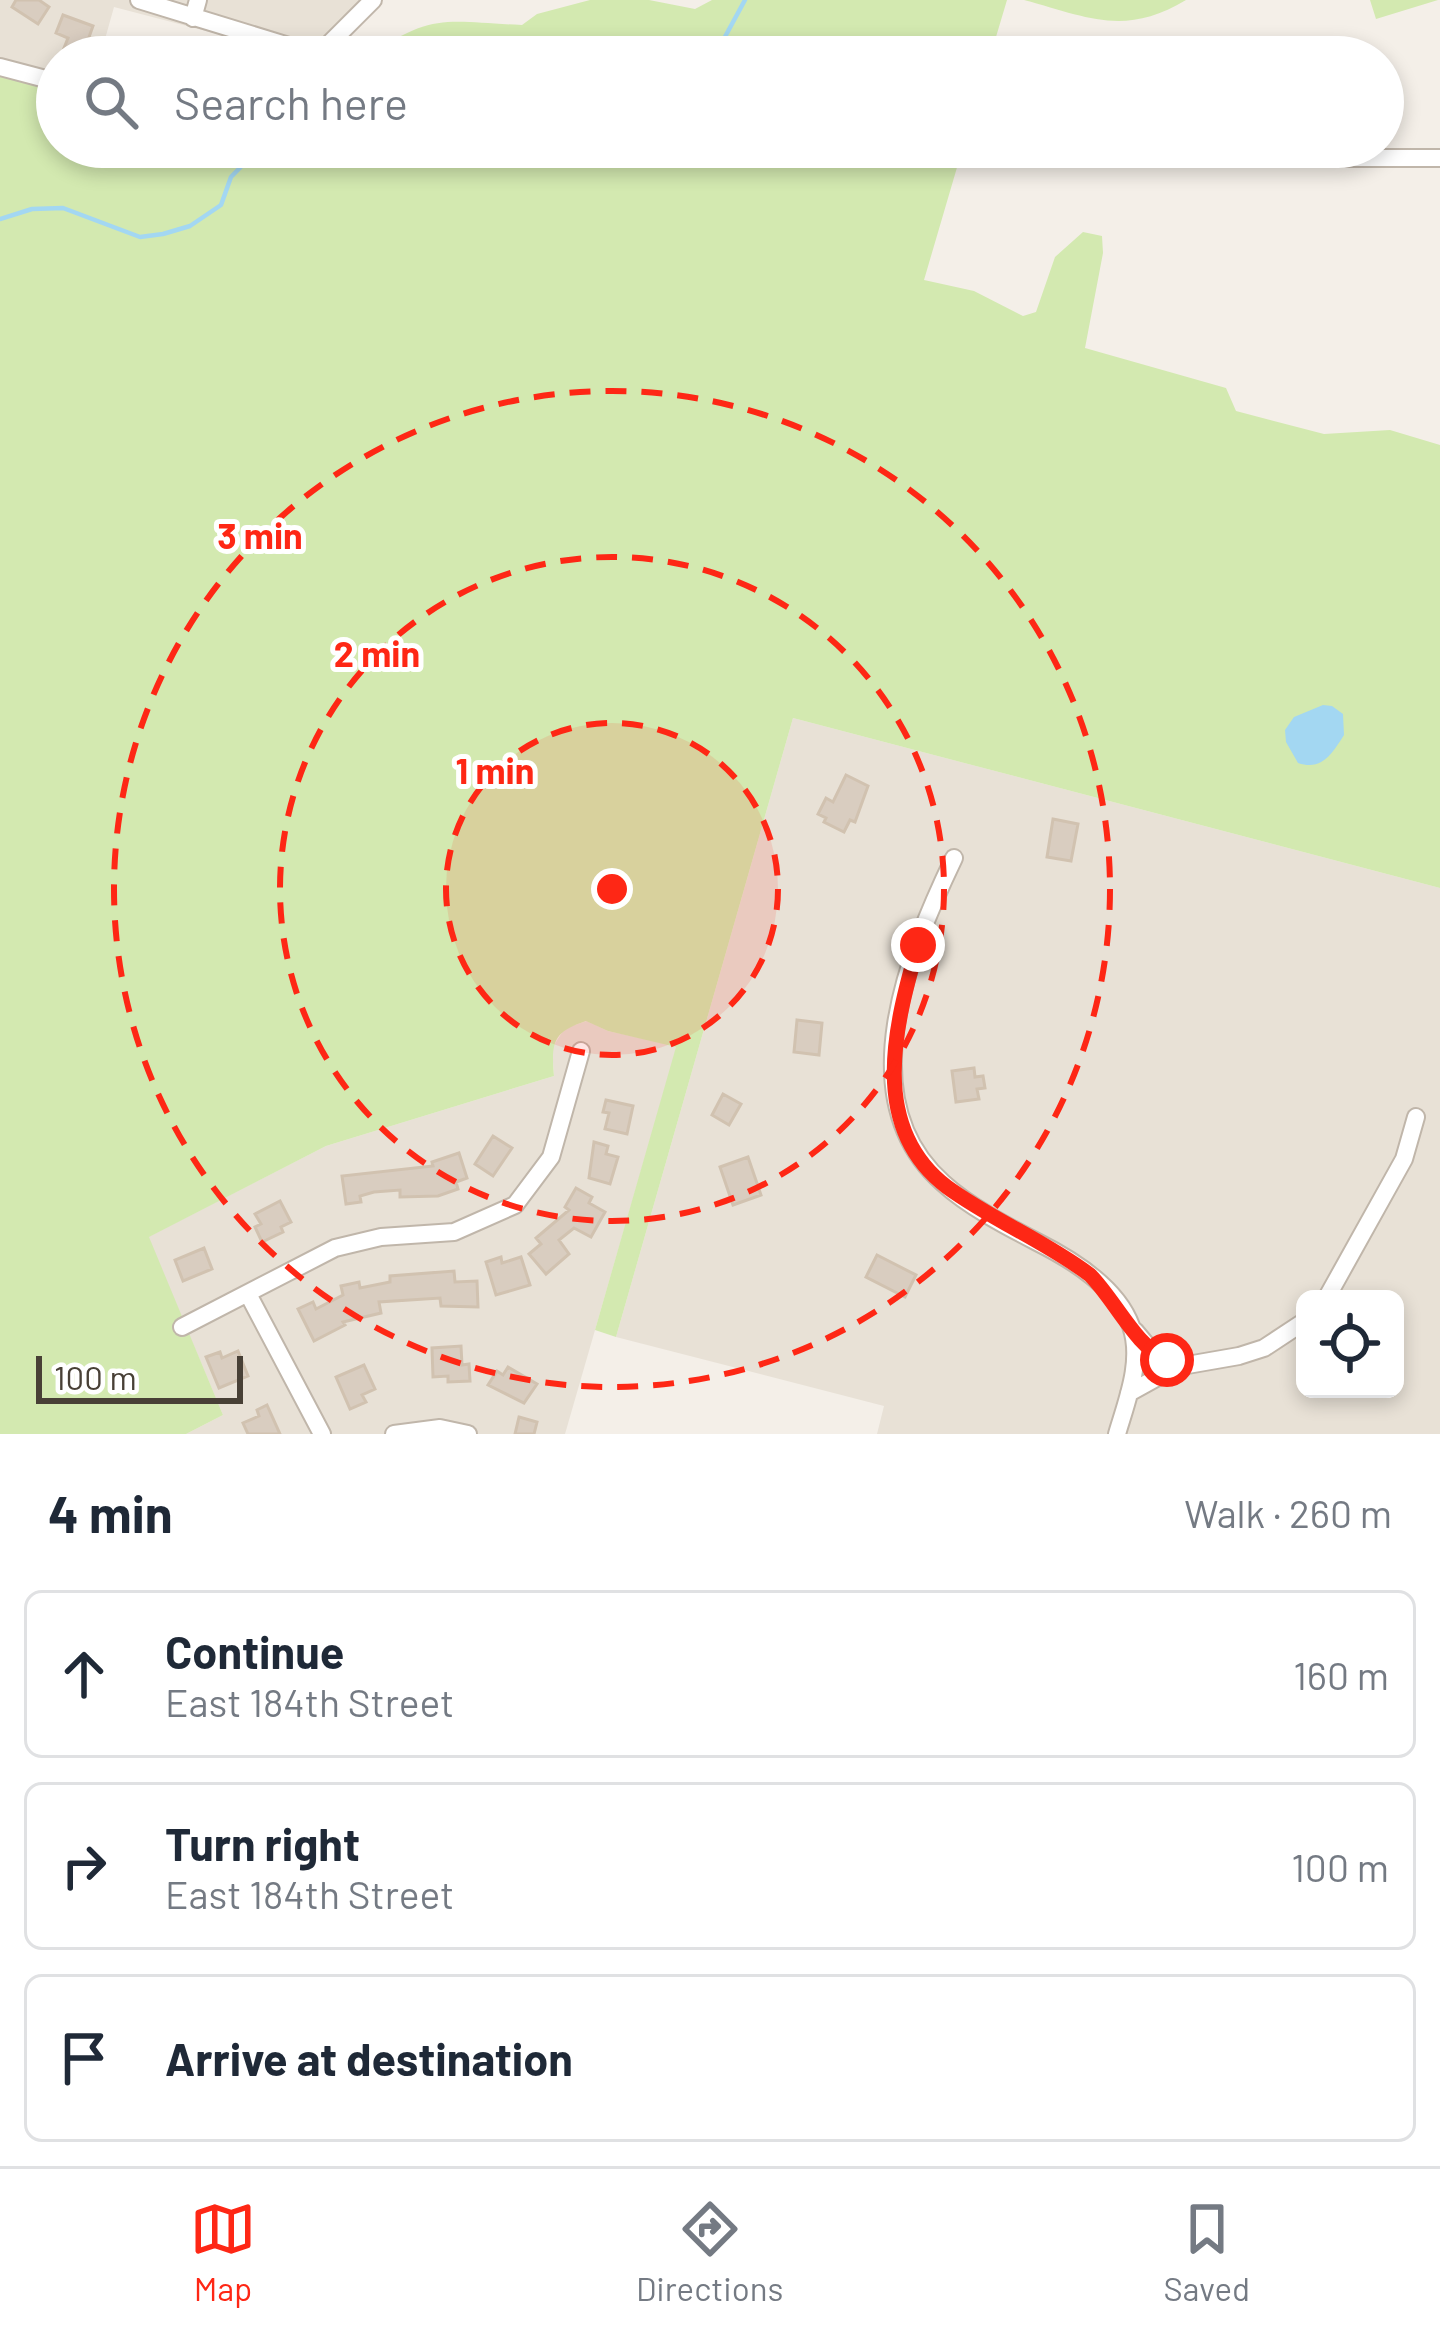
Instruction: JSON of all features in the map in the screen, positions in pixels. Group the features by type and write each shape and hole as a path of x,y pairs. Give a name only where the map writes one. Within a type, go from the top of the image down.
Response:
{"street":[{"path":"139,0 195,9 269,36"},
{"path":"337,36 373,0"},
{"path":"0,67 36,76"},
{"path":"1404,158 1440,158"},
{"path":"954,858 918,945 894,1039 893,1083 904,1126 927,1167 945,1185 1067,1258 1110,1295 1144,1347 1155,1355 1193,1362"},
{"path":"182,1327 335,1248 381,1237 454,1232 514,1205 551,1157 580,1051"},
{"path":"1331,1290 1404,1160 1416,1117"},
{"path":"248,1294 322,1434"},
{"path":"1117,1434 1135,1357 1130,1323"},
{"path":"1129,1393 1155,1376 1193,1362 1251,1352 1296,1326"},
{"path":"394,1434 440,1428 468,1434"}],"shaded area":[{"path":"0,0 362,0 323,36 225,36 114,7 106,36 36,36 36,79 0,70"},
{"path":"793,718 1440,888 1440,1434 877,1434 884,1406 616,1337"},
{"path":"587,1021 608,1031 677,1046 565,1434 186,1434 223,1415 148,1237 326,1146 554,1076 552,1048 565,1028"}],"green space":[{"path":"590,0 649,0 695,9 712,0 1007,0 996,36 401,36 441,23 522,25 537,14"},
{"path":"1024,0 1186,0 1125,21 1087,17"},
{"path":"1370,0 1438,0 1376,19"},
{"path":"0,75 36,84 36,168 957,168 924,280 974,291 1023,316 1036,312 1055,257 1083,232 1102,236 1085,348 1226,388 1236,411 1324,434 1390,430 1440,445 1440,888 793,718 616,1337 595,1330 676,1047 586,1021 567,1029 557,1040 554,1076 326,1146 149,1237 223,1415 186,1434 0,1434"}],"water":[{"path":"1323,705 1343,714 1344,735 1320,763 1298,763 1285,730 1294,717"}],"building":[{"path":"16,0 39,0 49,7 38,24 12,7"},
{"path":"63,15 93,26 89,36 56,33"},
{"path":"846,775 868,786 855,822 850,820 844,832 818,814 826,798 833,802"},
{"path":"1053,819 1078,824 1071,861 1047,857"},
{"path":"797,1020 822,1023 819,1055 794,1052"},
{"path":"974,1068 975,1077 983,1076 985,1088 977,1089 979,1099 956,1102 952,1071"},
{"path":"723,1094 741,1104 729,1125 712,1115"},
{"path":"606,1100 633,1106 627,1134 605,1129"},
{"path":"493,1136 512,1148 493,1176 475,1164"},
{"path":"594,1142 608,1146 606,1154 618,1157 610,1184 589,1178"},
{"path":"459,1153 467,1178 456,1182 458,1189 438,1196 400,1197 400,1190 374,1192 360,1196 361,1202 346,1204 342,1176 433,1166 432,1162"},
{"path":"748,1157 761,1195 733,1205 720,1167"},
{"path":"576,1188 605,1212 591,1237 574,1228 559,1240 569,1254 546,1274 529,1254 541,1244 536,1238 569,1210 565,1207"},
{"path":"280,1201 291,1222 281,1227 283,1232 262,1242 255,1214"},
{"path":"204,1248 212,1269 183,1281 175,1260"},
{"path":"877,1255 916,1275 905,1297 866,1277"},
{"path":"501,1257 502,1263 521,1257 530,1285 496,1295 486,1262"},
{"path":"454,1271 455,1282 477,1281 478,1307 441,1306 440,1298 379,1302 381,1313 343,1322 345,1325 314,1341 298,1309 313,1302 316,1309 343,1295 341,1286 359,1282 360,1288 390,1282 390,1276"},
{"path":"461,1346 462,1365 469,1364 470,1381 433,1377 432,1348"},
{"path":"238,1351 248,1376 219,1388 206,1357 220,1352 222,1358"},
{"path":"364,1365 375,1389 362,1395 366,1402 350,1409 336,1377"},
{"path":"508,1367 537,1384 524,1403 488,1385 497,1371 503,1375"},
{"path":"267,1405 280,1434 248,1434 243,1423 259,1416 257,1410"},
{"path":"519,1417 537,1422 534,1434 515,1434"}],"waterway":[{"path":"725,36 745,0"},
{"path":"0,219 32,209 63,208 140,237 163,234 190,226 221,205 231,177 240,168"}],"route":[{"path":"918,945 892,1060 896,1105 913,1146 945,1185 1090,1275 1110,1295 1144,1347 1167,1360"}]}
